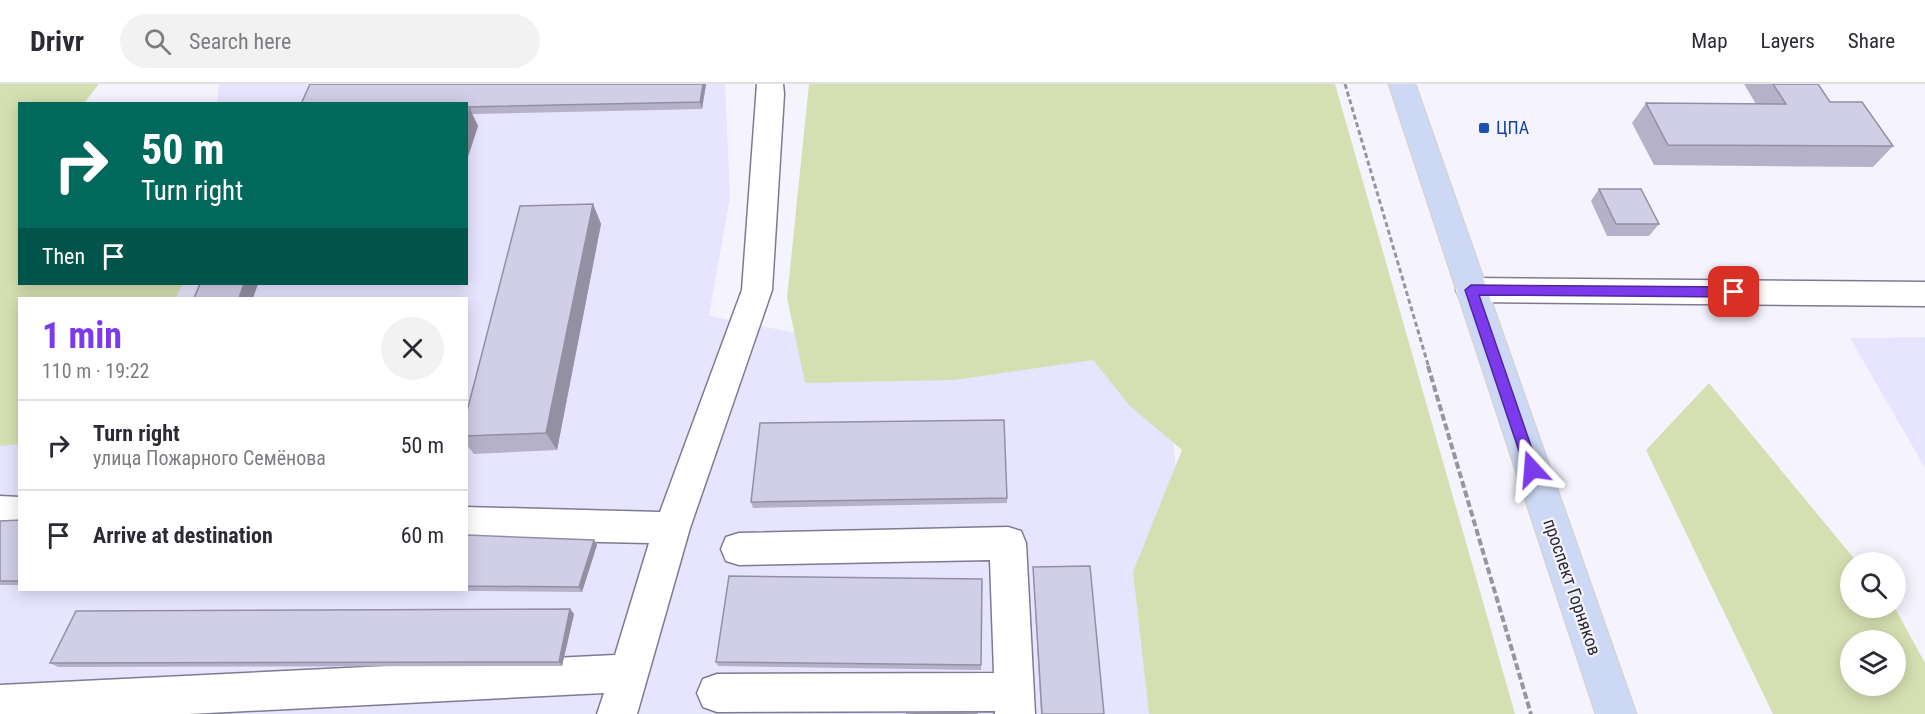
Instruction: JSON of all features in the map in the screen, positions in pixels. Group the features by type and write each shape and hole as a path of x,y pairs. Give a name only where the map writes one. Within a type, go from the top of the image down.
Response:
{"main road":[{"name":"проспект Горняков","path":"1402,84 1616,714"}],"street":[{"path":"616,714 672,528 757,290 770,84"},
{"path":"1471,290 1925,294"},
{"path":"0,512 18,513"},
{"path":"468,523 672,528"},
{"path":"717,693 1015,703 1008,543 739,549"},
{"path":"0,704 629,673"}],"path":[{"path":"1345,84 1408,289 1531,714"}],"shaded area":[{"path":"219,84 725,84 730,197 709,316 933,359 1065,331 1168,379 1196,714 0,714 0,404 18,402 18,591 468,591 468,297 146,297 152,285 468,285 468,102 217,102"},
{"path":"1925,337 1925,468 1850,338"}],"green space":[{"path":"0,84 99,84 85,102 18,102 18,285 182,285 176,297 18,297 18,444 0,446"},
{"path":"809,84 1335,84 1515,714 1149,714 1133,572 1182,450 1129,405 1093,360 954,380 805,383 787,298"},
{"path":"1709,383 1849,552 1840,552 1840,618 1900,618 1925,663 1925,714 1773,714 1646,450"}],"building":[{"path":"310,84 703,84 700,102 468,107 468,102 302,102"},
{"path":"1773,84 1818,84 1830,102 1862,102 1893,146 1668,145 1646,103 1786,104"},
{"path":"1599,189 1641,189 1659,224 1616,224"},
{"path":"593,204 546,433 468,436 468,407 520,206"},
{"path":"200,285 244,285 239,297 194,297"},
{"path":"1004,420 1007,498 751,502 760,423"},
{"path":"18,520 18,581 0,581 0,521"},
{"path":"468,535 594,540 579,587 468,586"},
{"path":"1090,566 1104,714 1042,714 1033,567"},
{"path":"729,576 982,579 981,665 716,662"},
{"path":"570,609 559,662 50,663 76,611"},
{"path":"977,712 977,714 906,714"}],"place":[{"name":"ЦПА","path":"1484,128"}],"route":[{"path":"1532,469 1471,290 1734,292"}]}
